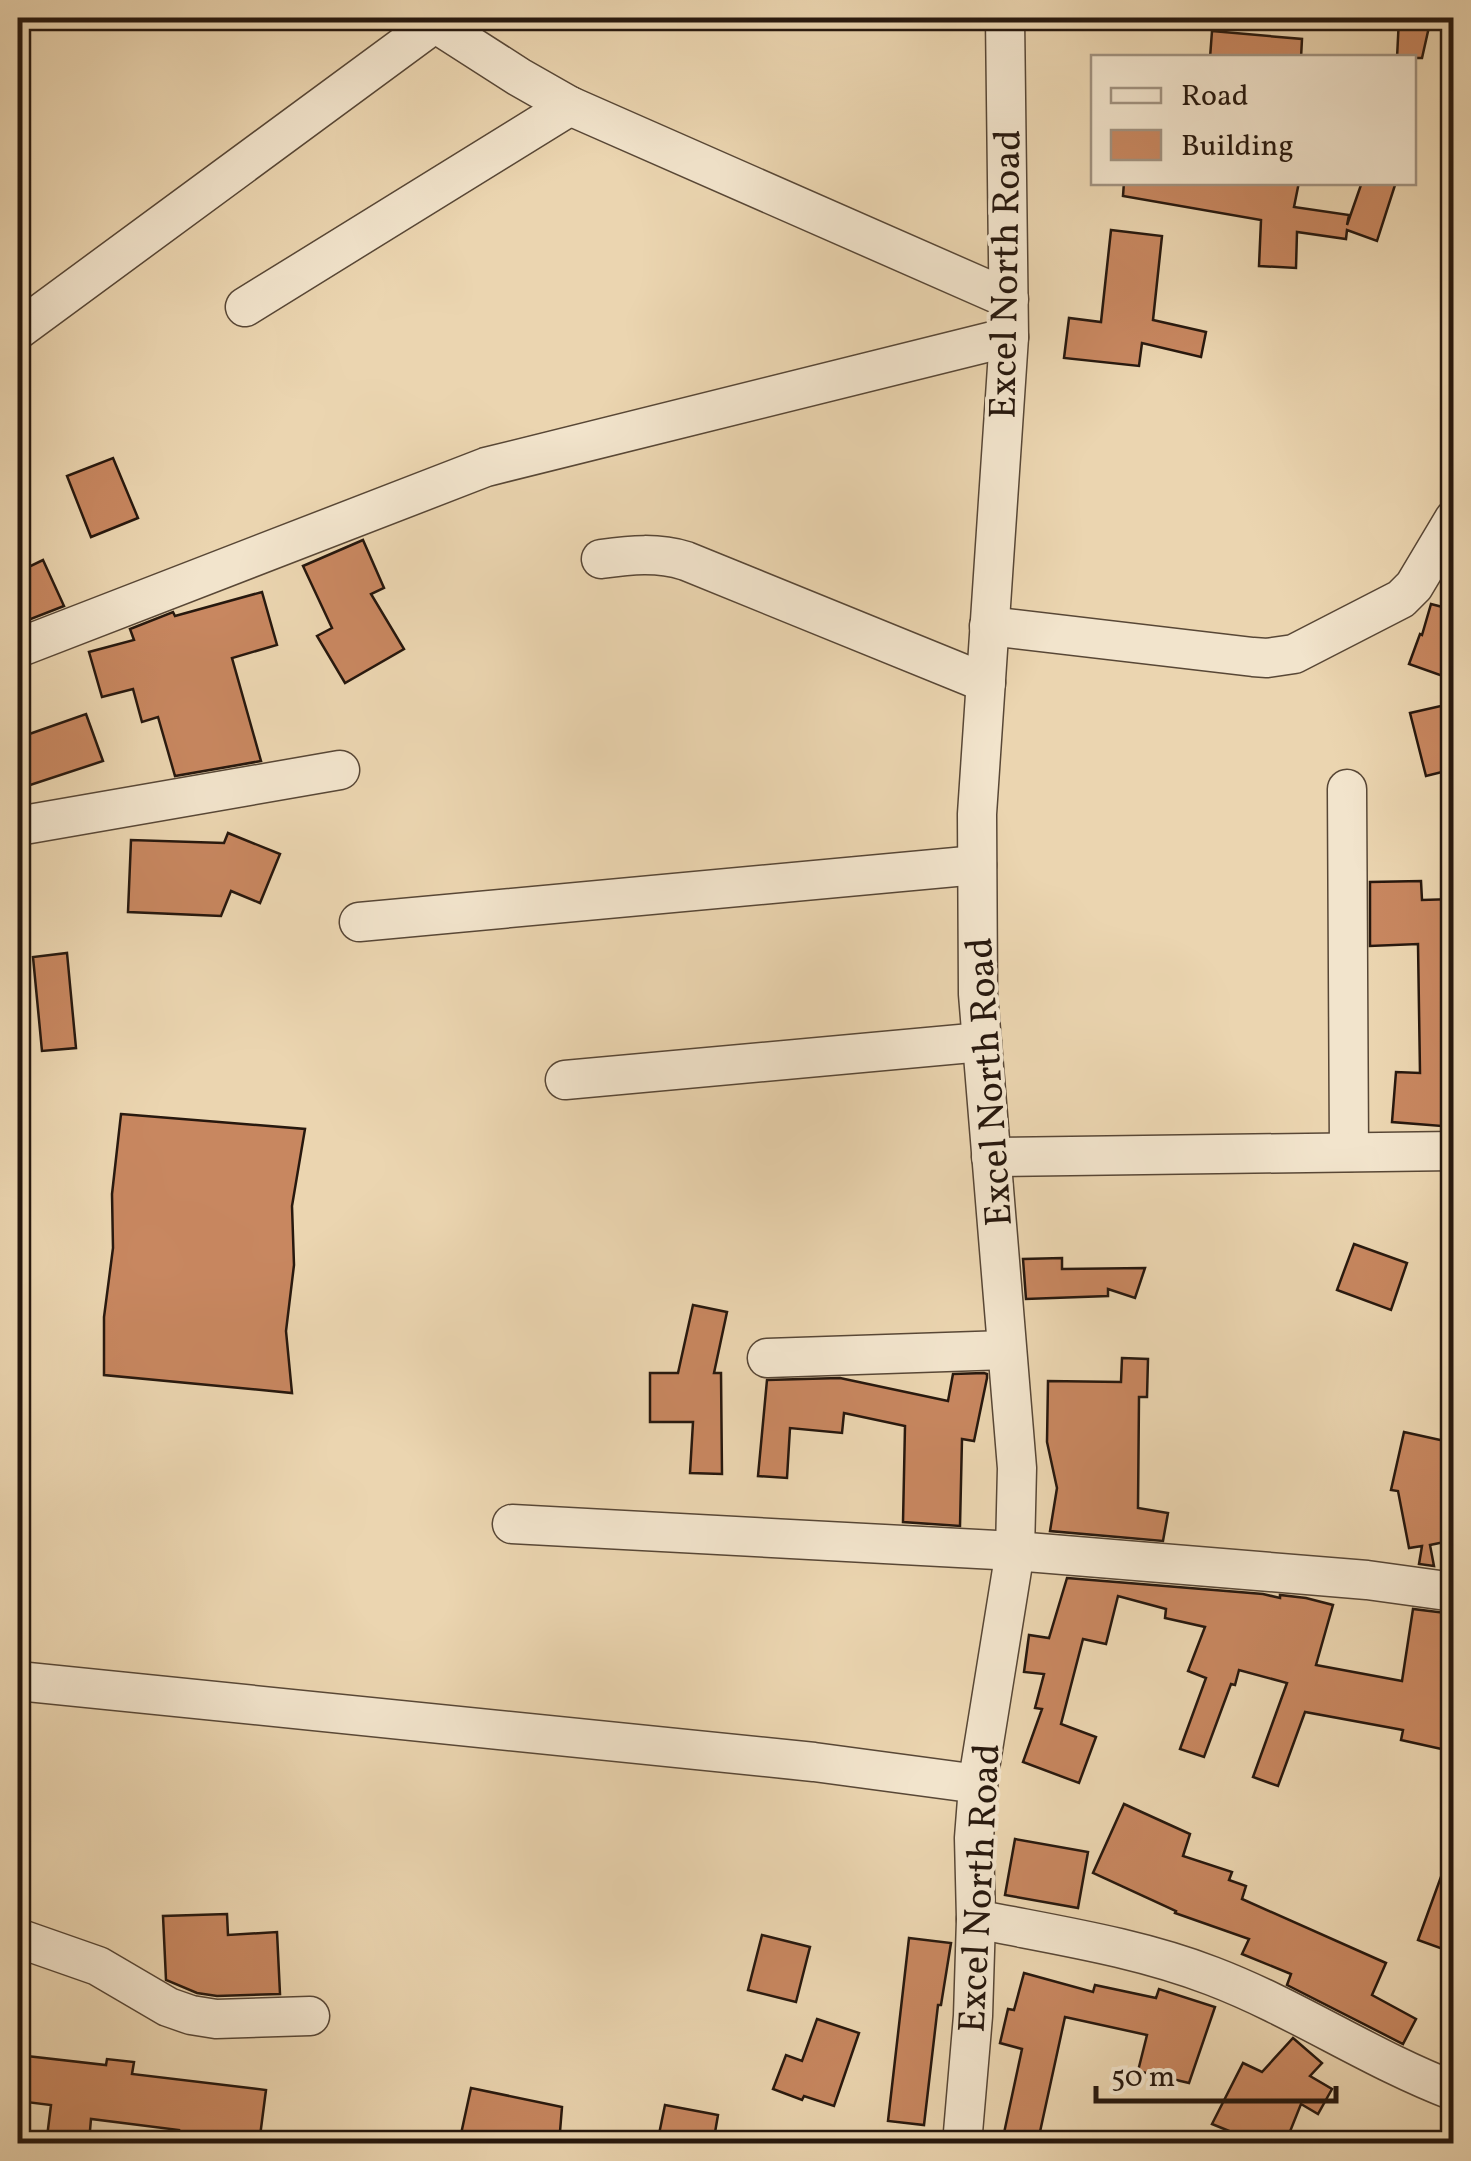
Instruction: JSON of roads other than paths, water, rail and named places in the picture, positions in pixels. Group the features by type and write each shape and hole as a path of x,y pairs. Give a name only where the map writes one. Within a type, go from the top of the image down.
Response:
{"street":[{"name":"Excel North Road","path":"962,2144 973,2016 978,1784 1015,1551 1017,1468 978,994 977,814 1010,337 1005,18"},
{"path":"18,330 431,20 570,106 1009,299"},
{"path":"245,307 570,106"},
{"path":"18,648 486,466 1010,337"},
{"path":"989,626 1253,658 1284,657 1401,599 1414,586 1454,520"},
{"path":"601,559 650,554 686,561 986,683"},
{"path":"18,826 340,770"},
{"path":"1347,789 1349,1152"},
{"path":"359,922 977,865"},
{"path":"565,1080 982,1042"},
{"path":"991,1156 1454,1151"},
{"path":"767,1358 1006,1350"},
{"path":"512,1524 1015,1551 1367,1580 1454,1592"},
{"path":"18,1680 814,1762 978,1784"},
{"path":"976,1919 1155,1956 1295,2012 1366,2051 1450,2082"},
{"path":"18,1938 98,1966 168,2007 190,2015 228,2019 310,2016"}]}
